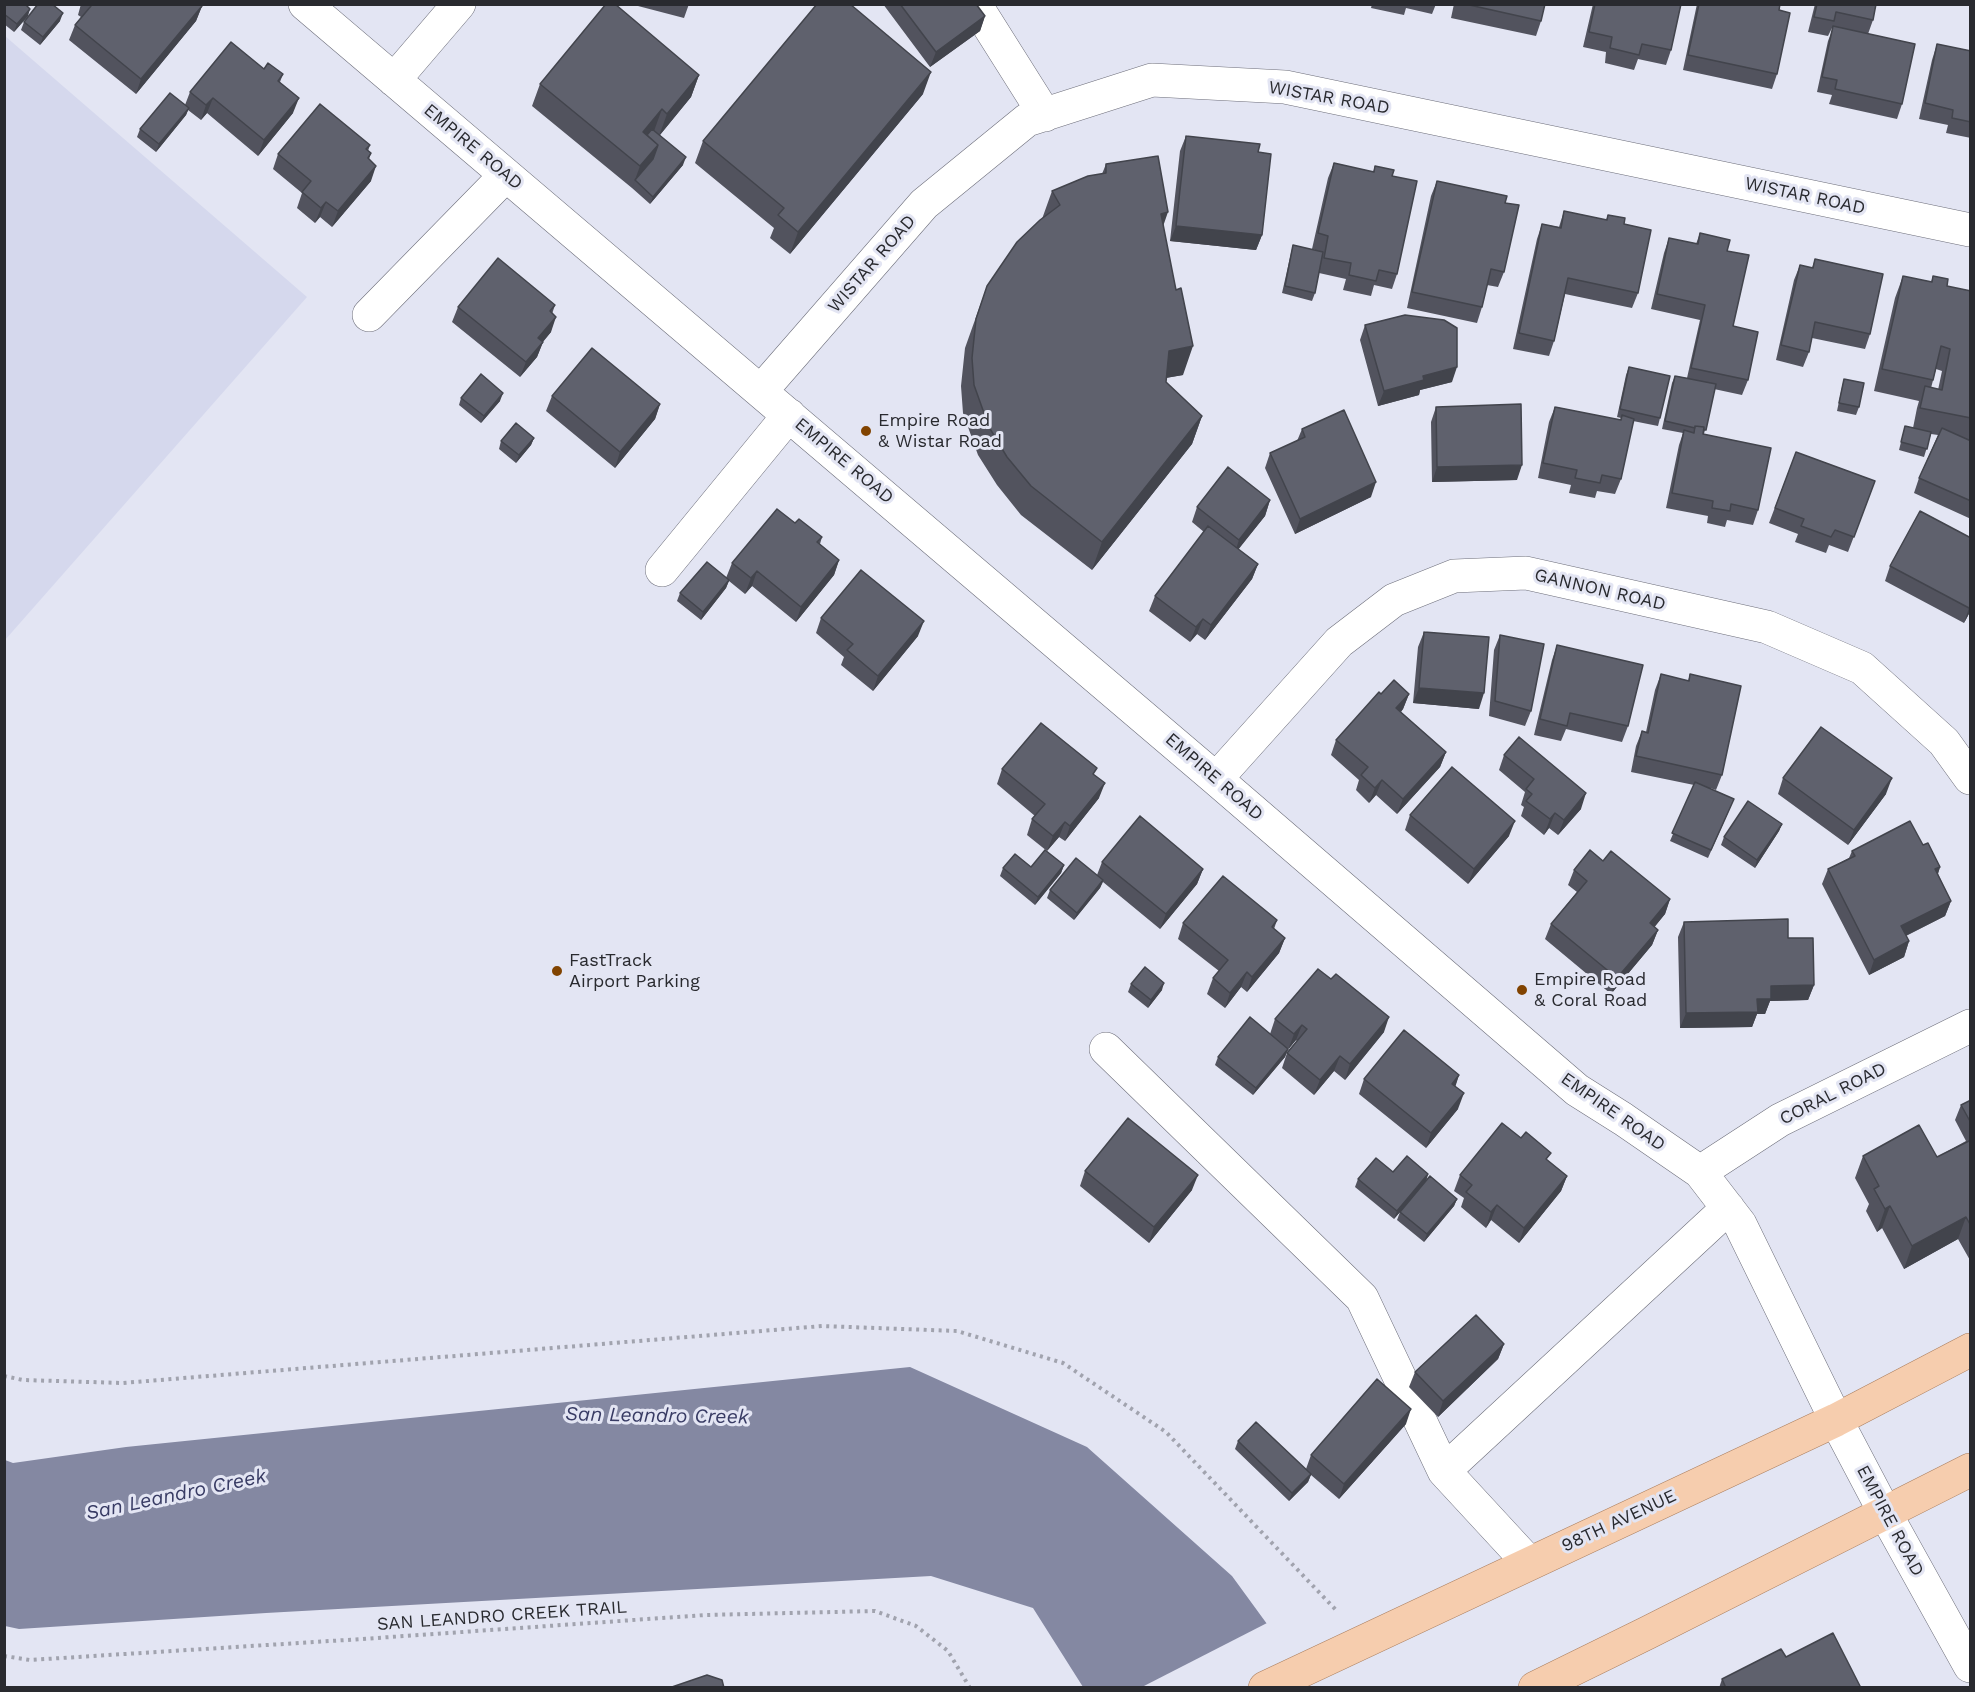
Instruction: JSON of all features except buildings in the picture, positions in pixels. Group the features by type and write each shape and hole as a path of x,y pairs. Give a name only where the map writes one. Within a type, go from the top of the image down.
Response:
{"main road":[{"name":"98TH AVENUE","path":"1265,1688 1836,1420 1971,1350"},
{"path":"1535,1688 1971,1470"}],"street":[{"name":"EMPIRE ROAD","path":"305,4 1216,779 1577,1090 1633,1125 1700,1172 1740,1224 1885,1514 1971,1666"},
{"path":"394,80 459,4"},
{"path":"975,4 1045,115"},
{"name":"WISTAR ROAD","path":"761,391 924,204 1027,120 1152,80 1285,87 1971,230"},
{"path":"369,315 506,175"},
{"path":"662,570 789,415"},
{"name":"GANNON ROAD","path":"1216,779 1339,642 1394,600 1454,576 1526,573 1767,627 1862,668 1944,742 1971,778"},
{"name":"CORAL ROAD","path":"1700,1172 1780,1120 1971,1026"},
{"path":"1106,1049 1362,1298 1444,1471 1529,1563"},
{"path":"1444,1471 1728,1208"}],"path":[{"path":"4,1376 22,1380 123,1383 822,1326 957,1331 1063,1363 1166,1432 1364,1640"},
{"name":"SAN LEANDRO CREEK TRAIL","path":"4,1656 30,1660 362,1640 705,1615 875,1611 916,1626 948,1650 969,1688"}],"shaded area":[{"path":"5,36 307,297 5,640"}],"water":[{"name":"San Leandro Creek","path":"910,1367 1087,1447 1232,1576 1313,1687 1083,1687 1033,1608 931,1576 19,1629 5,1626 5,1460 13,1463 126,1447"}],"pier":[{"path":"1269,1622 1316,1688 1142,1687"}],"place":[{"name":"Empire Road & Wistar Road","path":"866,431"},
{"name":"FastTrack Airport Parking","path":"557,971"},
{"name":"Empire Road & Coral Road","path":"1522,990"}]}
